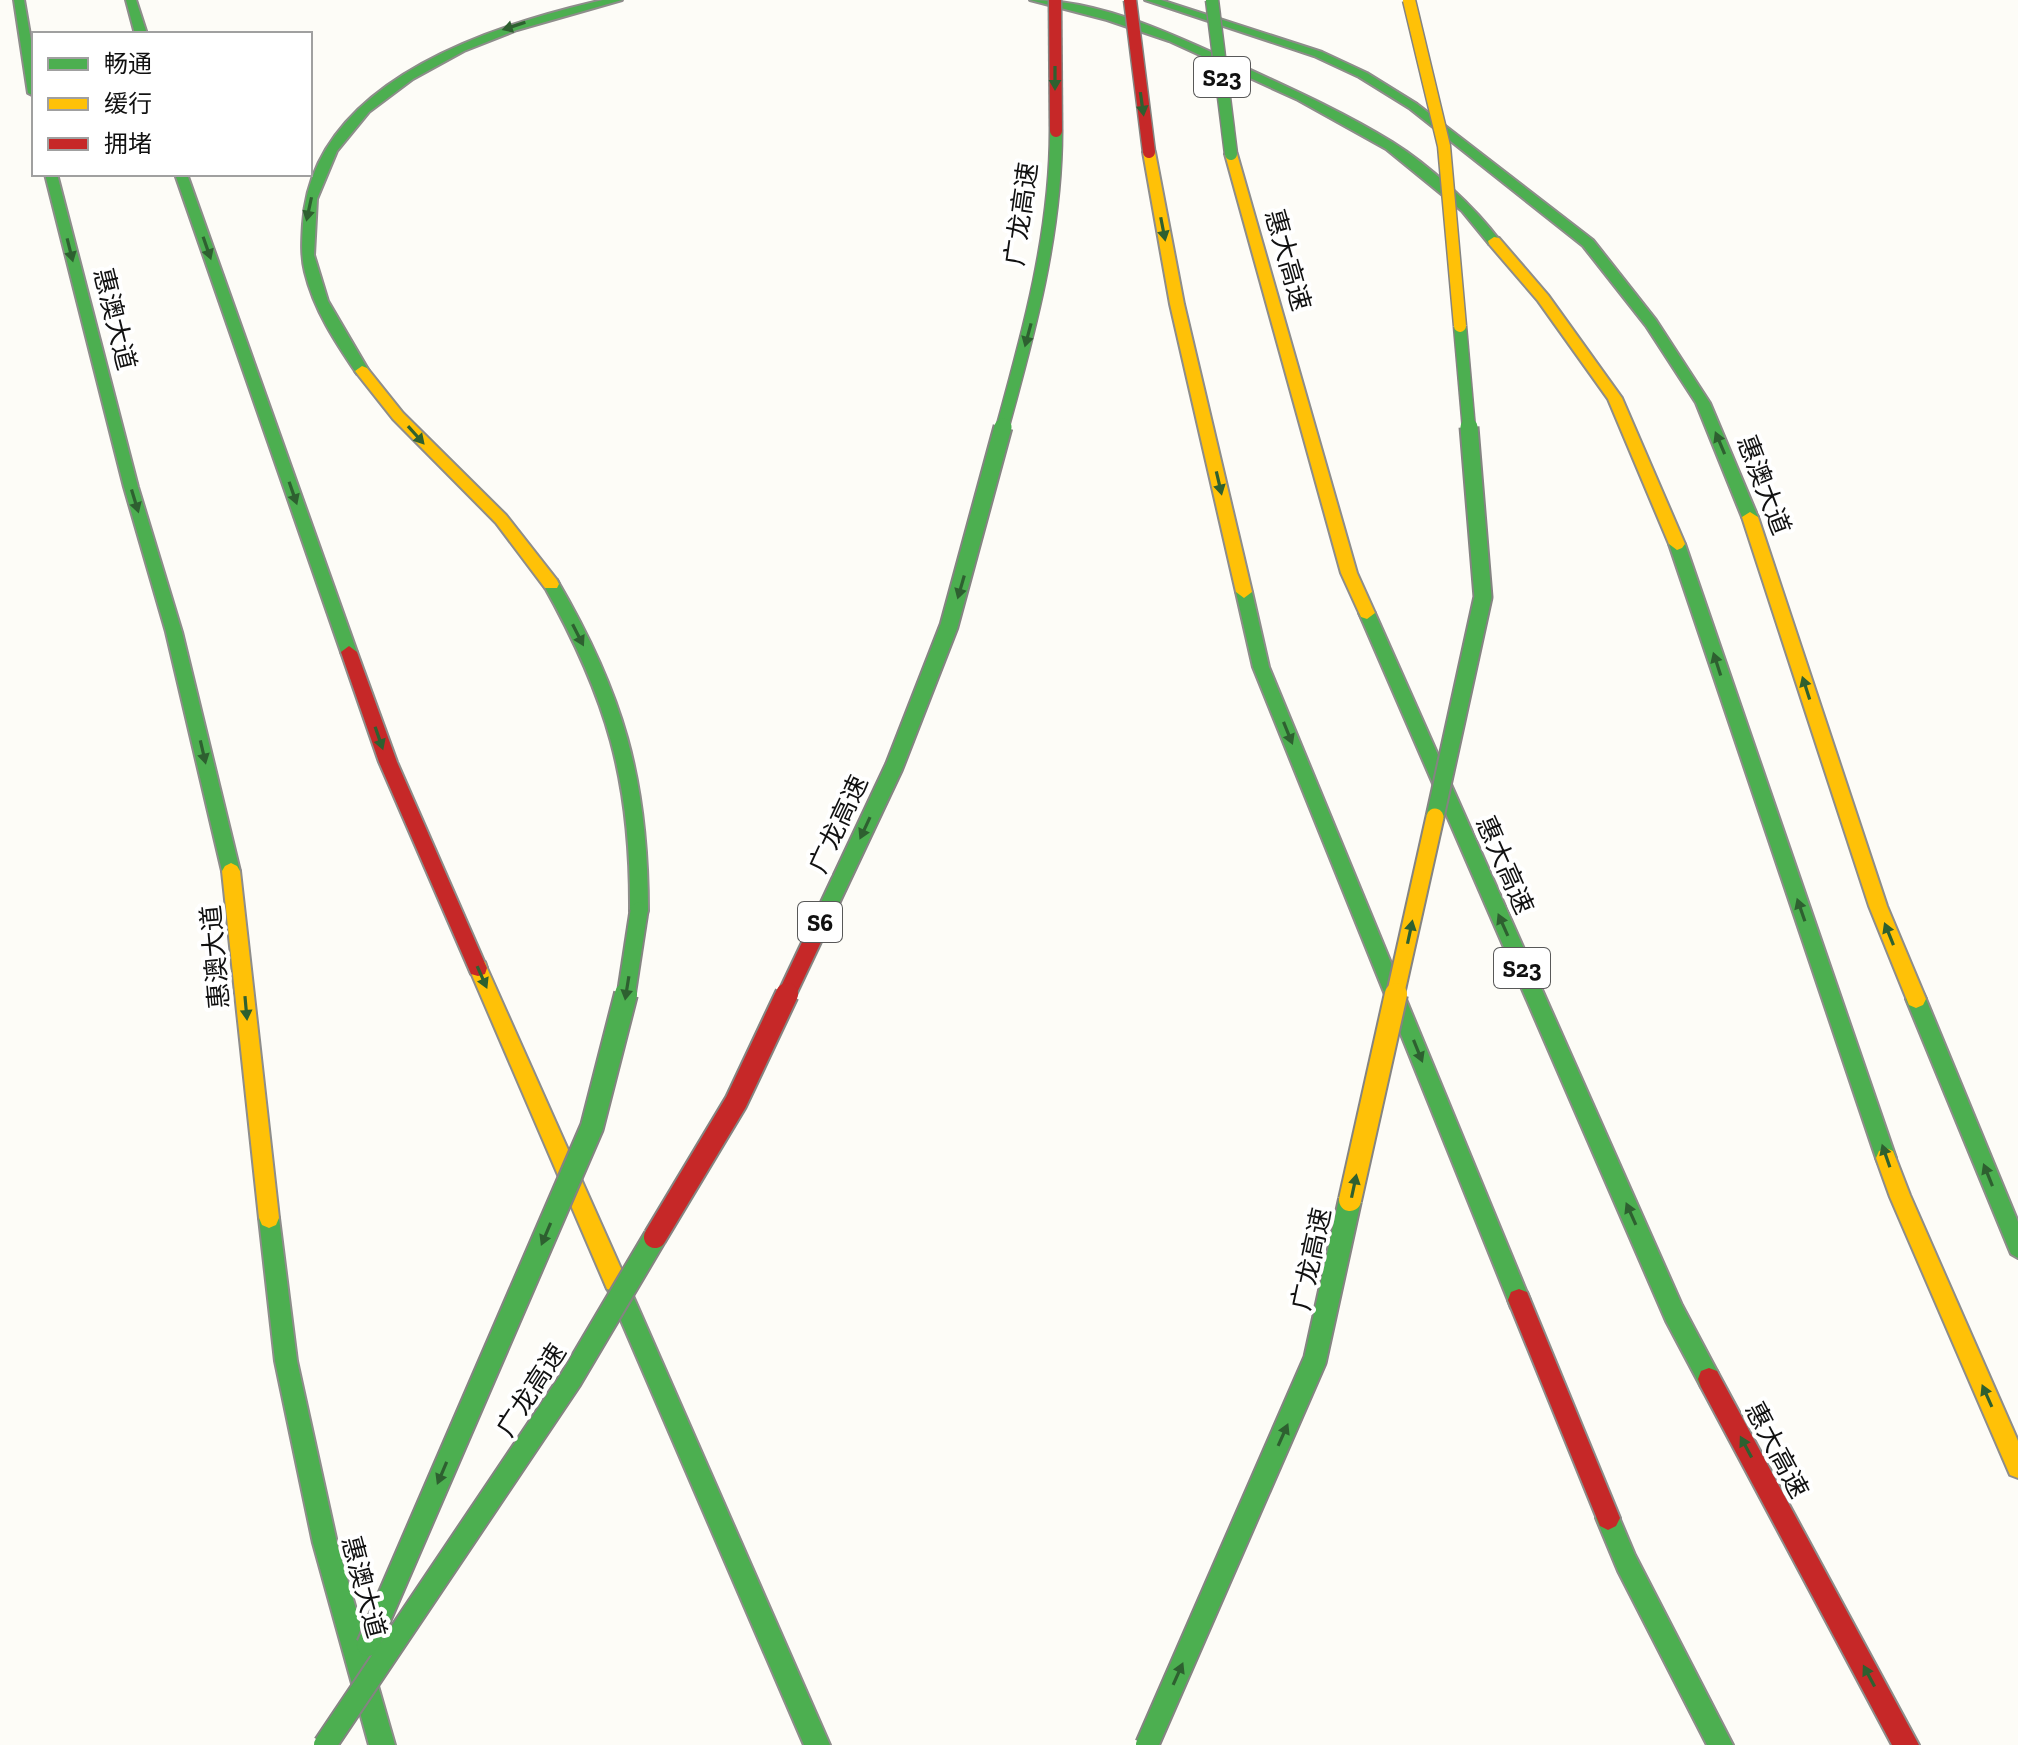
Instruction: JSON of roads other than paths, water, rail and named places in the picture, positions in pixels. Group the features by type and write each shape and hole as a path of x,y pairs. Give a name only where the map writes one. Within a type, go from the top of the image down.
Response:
{"main road":[{"path":"19,0 32,81"},
{"path":"131,0 140,32"},
{"path":"324,1745 592,1127 622,1019 639,911 636,810 613,720 580,637 538,565 489,505 430,450 385,401 348,349 320,304 308,266 306,223 315,179 332,148 385,94 421,68 495,32 547,15 617,0"},
{"path":"1035,0 1110,17 1173,39 1302,98 1390,146 1466,208 1543,298 1615,398 1682,555 1739,732 1900,1197 2018,1467"},
{"name":"广龙高速","path":"324,1745 571,1379 736,1102 894,767 949,626 1032,320 1056,184 1055,0"},
{"path":"1130,0 1149,152 1177,304 1261,667 1626,1563 1720,1745"},
{"name":"惠澳大道","path":"1150,0 1318,54 1363,75 1413,106 1588,243 1651,323 1703,403 1750,517 1878,906 2018,1247"},
{"name":"惠大高速","path":"1212,0 1231,154 1349,573 1674,1313 1906,1745"},
{"name":"广龙高速","path":"1147,1745 1315,1360 1483,597 1444,146 1409,0"},
{"name":"惠澳大道","path":"52,176 131,487 174,632 235,889 246,1018 286,1361 325,1543 382,1745"},
{"path":"182,176 388,762 817,1745"}]}
